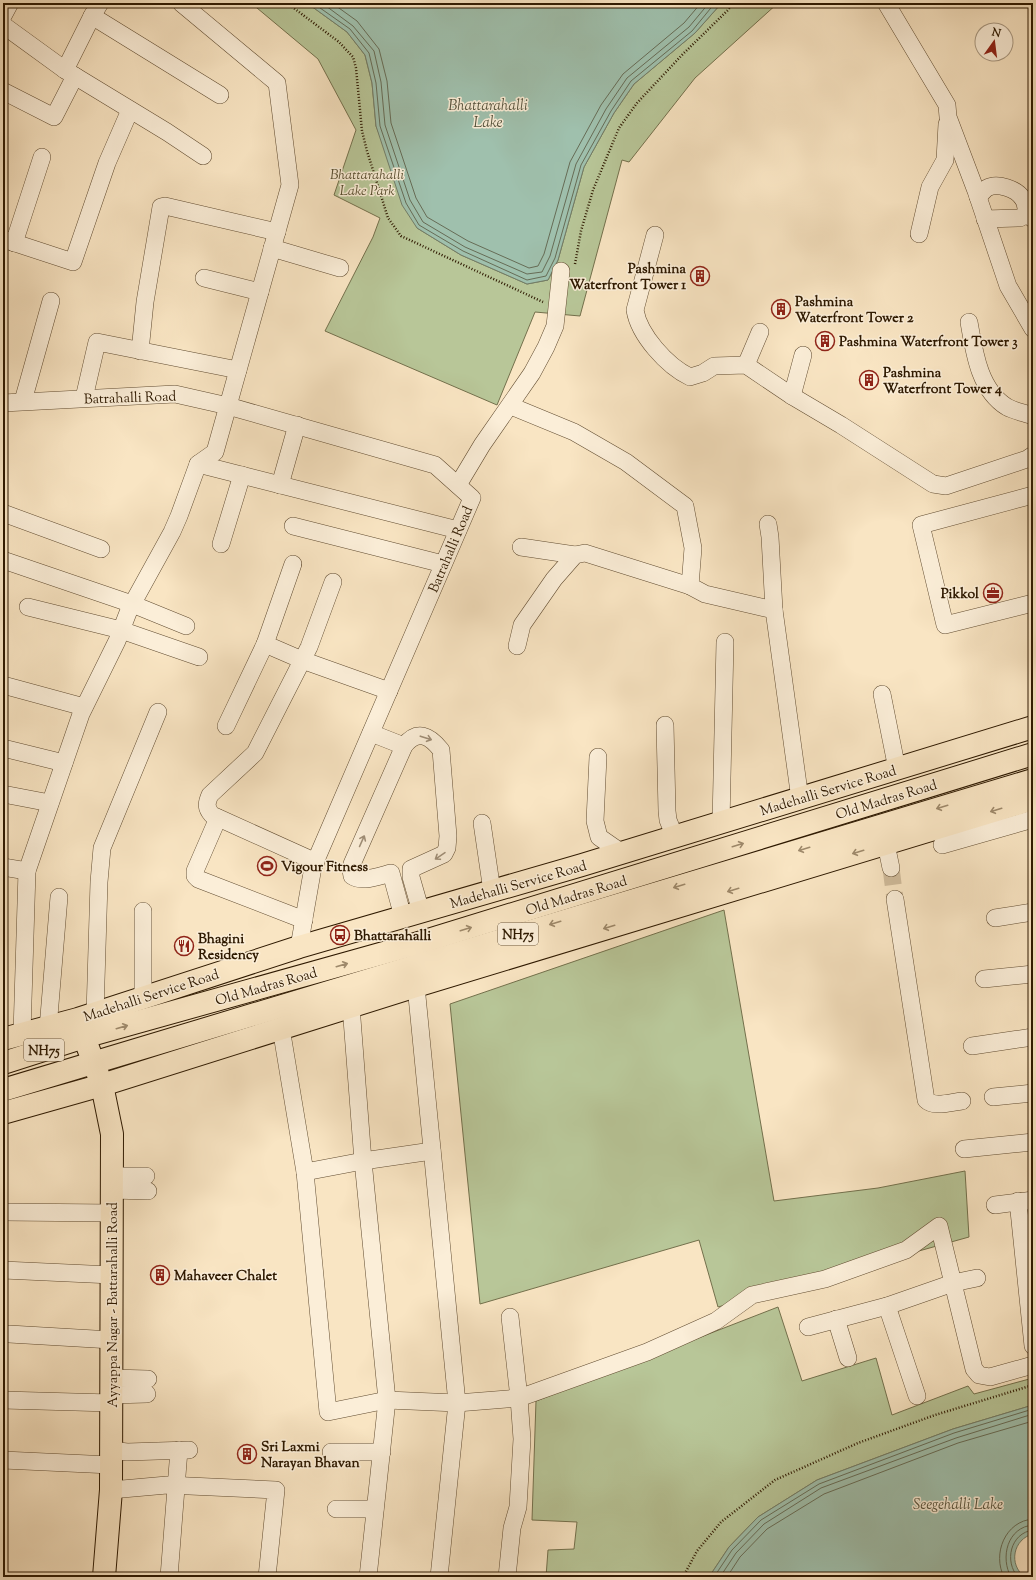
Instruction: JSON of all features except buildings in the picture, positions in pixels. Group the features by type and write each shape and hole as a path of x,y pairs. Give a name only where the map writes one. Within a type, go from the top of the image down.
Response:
{"main road":[{"name":"Madehalli Service Road","path":"13,1036 48,1028 95,1014 299,947 622,853 1033,727"},
{"name":"Old Madras Road","path":"3,1063 84,1037 412,945 1033,754"},
{"name":"Old Madras Road","path":"3,1090 1033,780"},
{"path":"3,1113 102,1085 350,1006 1033,799"},
{"name":"Ayyappa Nagar - Battarahalli Road","path":"84,1037 102,1085 112,1134 111,1490 104,1577"}],"street":[{"path":"3,16 10,3"},
{"path":"13,1036 27,871 84,707 132,604 172,532 198,464 215,452 290,185 277,83 181,3"},
{"path":"886,3 947,105 948,117 945,160 930,187 919,234"},
{"path":"3,91 54,117 96,10 220,95"},
{"path":"3,25 70,73 204,156"},
{"path":"42,157 9,241 73,262 107,164 130,110"},
{"path":"948,117 978,197 984,219 1008,286 1033,329"},
{"path":"978,197 988,188 994,186 1005,187 1016,192 1023,198 1030,217 984,219"},
{"path":"140,351 145,302 160,210 164,206 275,240 340,268"},
{"path":"655,235 635,310 637,321 652,345 681,372 690,377 703,373 714,366 746,365 792,396 841,425 933,484 946,486 1027,459 1033,455"},
{"path":"458,485 482,445 511,406 532,373 555,326 567,269"},
{"path":"204,278 260,292"},
{"path":"23,401 50,302"},
{"path":"969,322 975,354 980,370 993,395 1007,407 1033,416"},
{"path":"746,365 760,332"},
{"path":"84,398 97,342 238,370"},
{"path":"792,396 803,355"},
{"name":"Batrahalli Road","path":"3,403 175,394 228,406 435,465 472,498 316,862 299,947"},
{"path":"511,406 574,432 626,462 685,506 693,548 690,586"},
{"path":"280,485 297,426"},
{"path":"198,464 458,530"},
{"path":"221,544 242,476"},
{"path":"1033,495 921,525 945,625 1033,603"},
{"path":"3,513 101,549"},
{"path":"768,524 774,610 800,799"},
{"path":"293,526 443,564"},
{"path":"521,547 575,555 585,553 690,586 705,594 774,610"},
{"path":"517,646 522,625 554,579 575,555"},
{"path":"3,560 132,604 186,626"},
{"path":"226,726 265,644 292,564"},
{"path":"316,862 212,816 206,804 210,795 255,753 310,647 333,582"},
{"path":"28,607 121,630 199,657"},
{"path":"721,823 726,642"},
{"path":"265,644 302,660 389,691"},
{"path":"3,685 84,707"},
{"path":"882,694 897,769"},
{"path":"95,1014 99,882 102,848 158,712"},
{"path":"665,725 667,811 668,820 674,837"},
{"path":"372,733 404,746"},
{"path":"424,736 433,740 441,750 448,836 447,848 444,854 412,869 364,879 356,879 352,876 352,864 404,746 413,737 424,736"},
{"path":"3,748 64,763"},
{"path":"598,757 595,821 599,836 622,853"},
{"path":"3,794 50,803"},
{"path":"218,818 195,871 195,876 198,879 304,920"},
{"path":"942,845 1033,819"},
{"path":"482,823 492,891"},
{"path":"886,844 891,868"},
{"path":"3,867 27,871"},
{"path":"412,869 412,914"},
{"path":"391,873 412,914"},
{"path":"48,1028 59,898"},
{"path":"895,899 926,1100 930,1103 936,1104 962,1101"},
{"path":"143,911 143,998"},
{"path":"995,918 1033,912"},
{"path":"984,979 1033,974"},
{"path":"416,986 457,1403 439,1577"},
{"path":"350,1006 363,1161 387,1400 368,1577"},
{"path":"281,1028 305,1172 328,1412 387,1400 457,1403 519,1398 647,1352 716,1321 752,1295 825,1279 906,1250 939,1226 974,1369 979,1375 990,1377 1033,1365"},
{"path":"972,1046 1033,1037"},
{"path":"993,1097 1033,1094"},
{"path":"964,1149 1033,1142"},
{"path":"305,1172 363,1161 432,1151"},
{"path":"112,1183 147,1183"},
{"path":"995,1205 1025,1201 1033,1346"},
{"path":"3,1212 112,1212"},
{"path":"3,1270 112,1275"},
{"path":"808,1327 887,1306 953,1283 977,1278"},
{"path":"887,1306 917,1396"},
{"path":"507,1577 512,1528 518,1507 522,1439 510,1317"},
{"path":"836,1319 848,1358"},
{"path":"9,1334 112,1340"},
{"path":"3,1400 111,1392 147,1386"},
{"path":"3,1460 111,1458 127,1452 184,1450 177,1486 169,1577"},
{"path":"331,1452 382,1452"},
{"path":"111,1490 177,1486 276,1490 266,1577"},
{"path":"336,1508 375,1509"}],"path":[{"path":"287,3 340,42 353,57 356,68 362,131 367,151 388,218 401,236 550,305"},
{"path":"567,269 581,231 593,190 618,128 637,103 682,55 728,10 733,3"},
{"path":"684,1577 697,1551 721,1522 775,1480 858,1443 935,1415 1033,1385"}],"green space":[{"name":"Bhattarahalli Lake Park","path":"251,3 307,3 347,32 365,55 372,83 376,126 417,228 461,255 527,284 548,280 558,260 584,167 614,113 634,84 695,33 719,6 719,3 778,3 695,78 629,162 622,160 580,316 535,312 497,405 325,331 373,237 380,218 334,195 356,130 318,59"},
{"path":"724,910 774,1201 878,1188 965,1171 969,1237 718,1307 699,1240 480,1304 450,1004"},
{"path":"778,1307 802,1381 876,1358 892,1415 968,1386 974,1394 1033,1378 1033,1405 953,1429 817,1480 758,1517 729,1547 709,1577 546,1577 548,1550 574,1549 577,1522 532,1520 536,1401"}],"water":[{"name":"Bhattarahalli Lake","path":"307,3 719,3 719,6 695,33 634,84 614,113 584,167 558,260 548,280 527,284 461,255 417,228 402,205 376,126 372,83 365,55 347,32"},
{"name":"Seegehalli Lake","path":"1033,1405 1033,1534 1021,1541 1015,1553 1016,1566 1025,1577 709,1577 729,1547 758,1517 817,1480 953,1429"}],"tunnel":[{"path":"891,868 895,899"}],"place":[{"name":"Pashmina Waterfront Tower 1","path":"700,276"},
{"name":"Pashmina Waterfront Tower 2","path":"781,309"},
{"name":"Pashmina Waterfront Tower 3","path":"825,341"},
{"name":"Pashmina Waterfront Tower 4","path":"869,380"},
{"name":"Pikkol","path":"993,593"},
{"name":"Vigour Fitness","path":"267,866"},
{"name":"Bhattarahalli","path":"340,935"},
{"name":"Bhagini Residency","path":"184,946"},
{"name":"Mahaveer Chalet","path":"160,1275"},
{"name":"Sri Laxmi Narayan Bhavan","path":"247,1454"}]}
